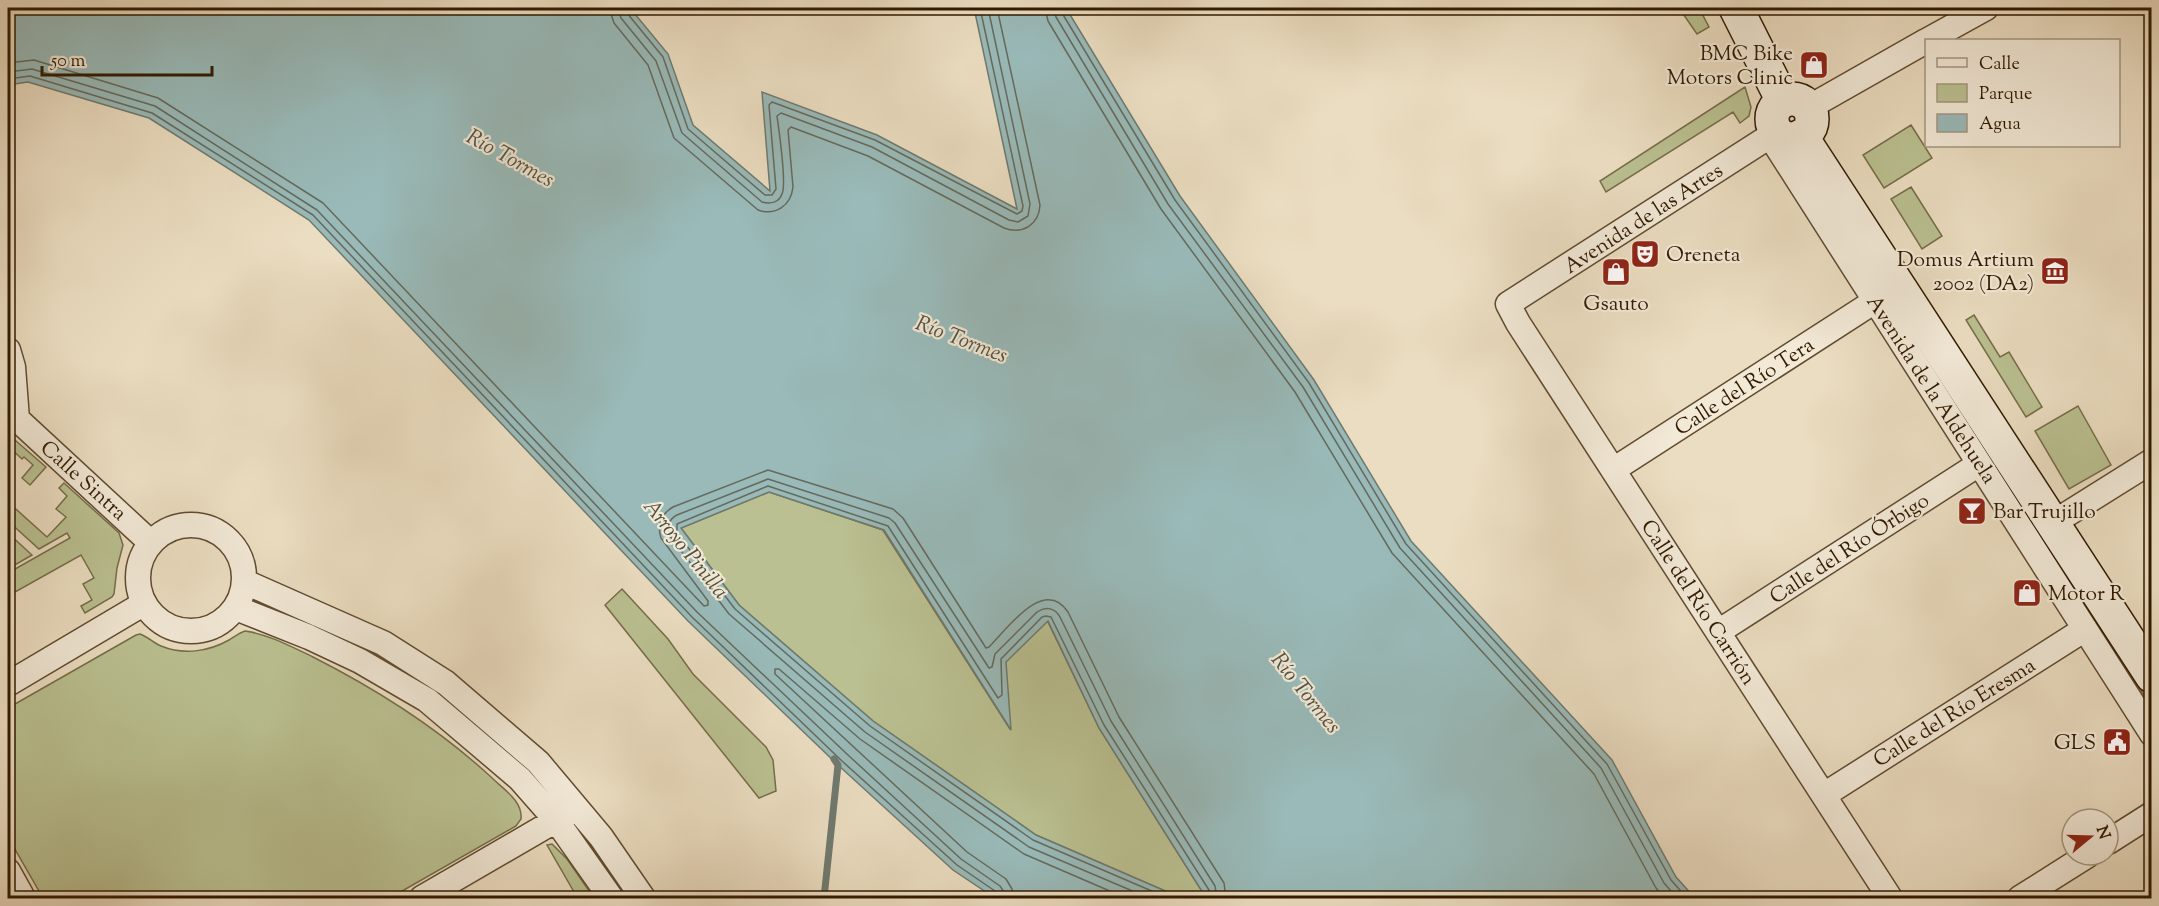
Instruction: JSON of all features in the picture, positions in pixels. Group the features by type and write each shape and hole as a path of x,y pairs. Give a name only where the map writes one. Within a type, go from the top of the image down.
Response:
{"main road":[{"name":"Avenida de la Aldehuela","path":"1736,8 1788,123 2053,523 2151,676"}],"street":[{"name":"Avenida de las Artes","path":"1931,39 1986,8"},
{"name":"Avenida de las Artes","path":"1508,304 1788,123 1925,42"},
{"name":"Avenida de la Aldehuela","path":"1788,123 1875,301 2151,734"},
{"name":"Calle del Río Tera","path":"1613,470 1875,301"},
{"name":"Calle del Río Carrión","path":"1508,304 1518,323 1890,898"},
{"name":"Calle Sintra","path":"8,351 13,367 12,419 150,542"},
{"path":"2053,523 2151,462"},
{"name":"Calle del Río Órbigo","path":"1718,632 1979,464"},
{"path":"190,524 212,528 230,541 242,560 245,582 236,608 223,622 207,630 188,632 170,628 155,618 143,603 137,583 139,561 150,542 168,529 190,524"},
{"path":"245,582 383,643 446,683 538,762 605,843 643,898"},
{"path":"8,684 143,603"},
{"path":"236,608 309,637 360,662 427,700 520,779 556,820 611,898"},
{"name":"Calle del Río Eresma","path":"1824,795 2085,629"},
{"path":"422,898 577,808"},
{"path":"2120,834 2151,814"},
{"path":"2020,898 2069,867"},
{"path":"8,871 23,898"}],"green space":[{"path":"1679,8 1699,8 1709,27 1697,34"},
{"path":"1745,87 1751,107 1749,116 1740,123 1733,112 1606,192 1600,181"},
{"path":"1911,125 1932,158 1884,188 1863,155"},
{"path":"1911,187 1942,236 1922,249 1891,199"},
{"path":"1974,315 2000,357 2009,352 2042,407 2026,417 1966,320"},
{"path":"2078,406 2111,465 2069,489 2035,431"},
{"path":"8,434 46,467 30,485 22,478 33,465 24,457 22,459 8,446"},
{"path":"64,483 119,533 123,545 114,594 85,613 81,606 92,600 83,584 94,578 81,555 8,596 8,573 70,538 67,533 39,549 8,521 8,502 47,537 66,517 56,509 67,496 59,488"},
{"path":"769,492 883,530 1010,729 1005,662 1047,620 1099,728 1205,896 1179,897 1036,835 873,721 739,605 681,528"},
{"path":"8,533 32,555 8,569"},
{"path":"2060,561 2151,706 2151,713 2056,564"},
{"path":"622,589 668,639 693,674 766,747 773,760 776,791 759,798 605,605"},
{"path":"245,631 271,638 313,657 406,711 450,742 506,791 516,801 521,819 516,826 390,898 43,898 8,837 8,708 136,635 140,634 169,649 195,651 221,644"},
{"path":"552,844 567,859 594,898 564,898 574,892 547,845"}],"water":[{"name":"Río Tormes","path":"8,8 630,8 668,54 693,125 770,191 762,92 877,135 1017,209 974,8 1066,8 1180,196 1314,380 1411,541 1612,760 1676,877 1695,898 995,898 953,870 838,765 688,621 309,220 149,118 28,82 8,85","holes":["769,492 884,530 1011,730 1006,662 1048,621 1099,728 1205,896 1179,897 1036,835 873,721 739,605 681,528"]},
{"path":"742,8 824,8 749,13"}],"waterway":[{"name":"Arroyo Pinilla","path":"824,898 838,765 834,759"}],"place":[{"name":"BMC Bike Motors Clinic","path":"1814,65"},
{"name":"Oreneta","path":"1645,254"},
{"name":"Domus Artium 2002 (DA2)","path":"2055,271"},
{"name":"Gsauto","path":"1616,272"},
{"name":"Bar Trujillo","path":"1972,511"},
{"name":"Motor R","path":"2027,593"},
{"name":"GLS","path":"2117,742"}]}
